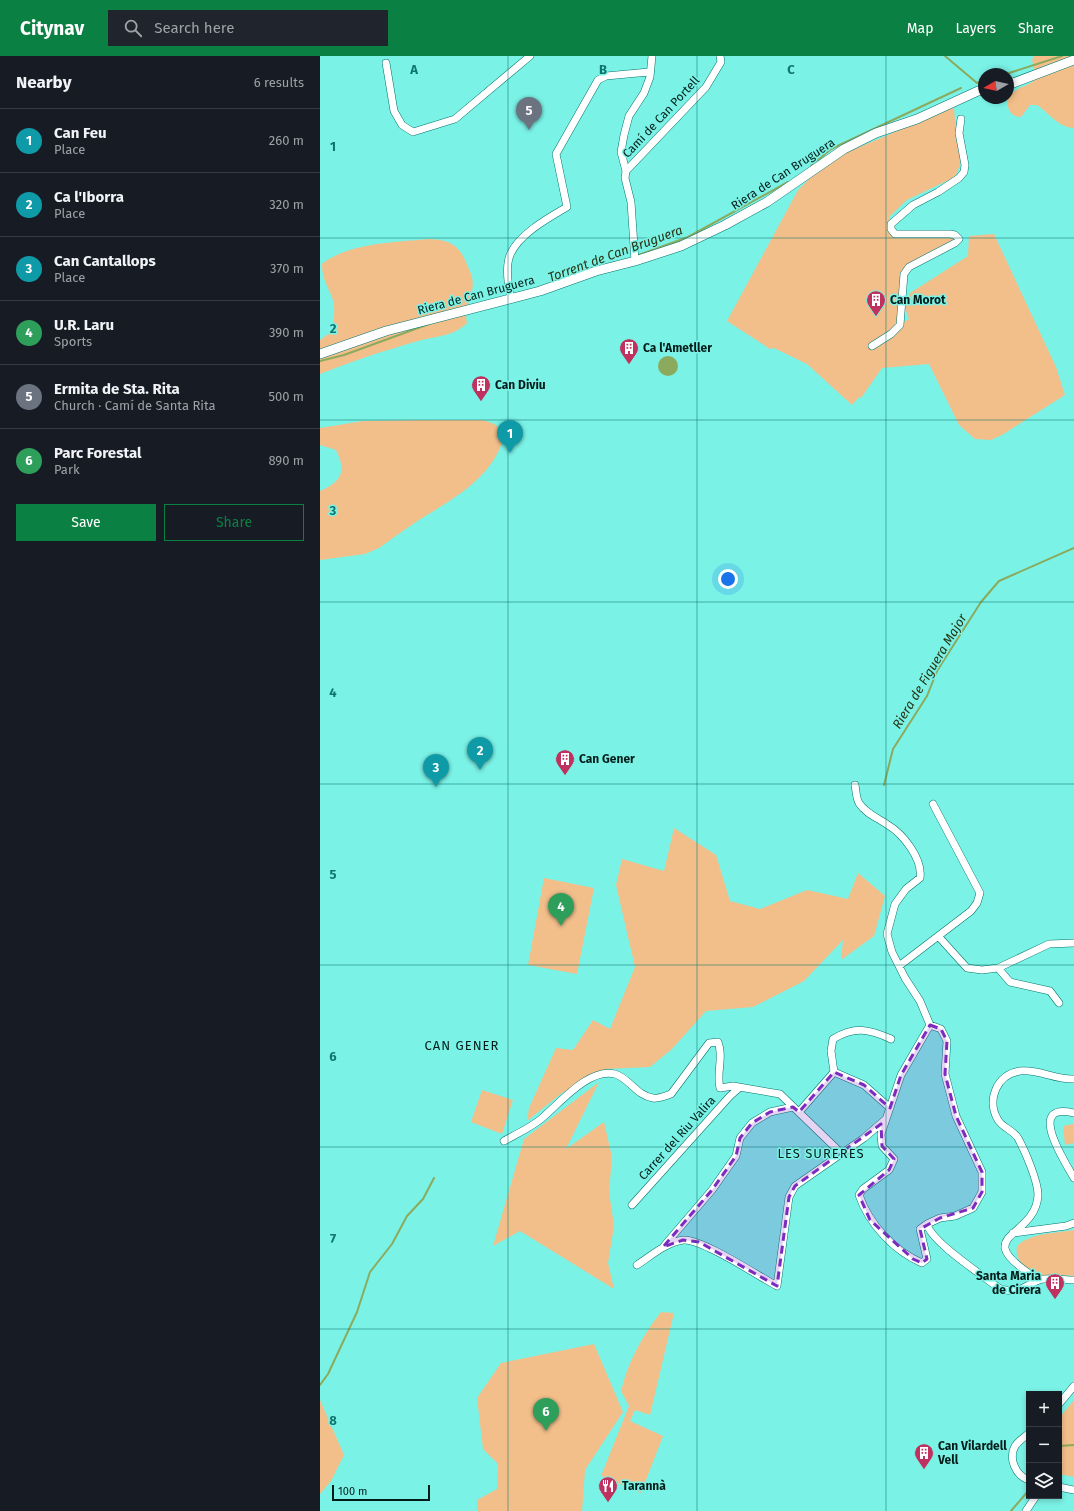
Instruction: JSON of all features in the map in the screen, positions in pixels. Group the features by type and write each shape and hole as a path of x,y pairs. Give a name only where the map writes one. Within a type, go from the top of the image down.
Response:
{"street":[{"path":"386,63 394,111 402,125 413,132 455,119 530,56"},
{"path":"635,261 631,202 621,152 629,116 644,93 650,77 649,72 652,56"},
{"name":"Camí de Can Portell","path":"626,171 706,87 721,62 720,56"},
{"path":"1014,83 1074,60"},
{"path":"511,298 507,280 510,255 522,238 542,222 567,207 556,154 598,80 606,76 649,72"},
{"name":"Riera de Can Bruguera","path":"320,354 386,331 540,291 596,271 635,261 681,246 725,225 767,202 844,149 876,133 917,119 978,91"},
{"path":"872,346 891,334 900,325 904,274 909,267 955,243 958,239 956,235 950,234 895,234 891,229 891,224 907,210 959,178 964,172 965,165 959,134 960,119"},
{"path":"855,785 859,802 876,819 889,825 908,844 921,872 920,878 906,889 895,904 887,934 899,966 920,1001 930,1025 941,1029 947,1041 945,1074 956,1116 982,1172 982,1192 973,1208 927,1224 920,1229 927,1259 922,1264 913,1259 885,1236 870,1220 859,1195 863,1190 890,1170 894,1159 882,1146 881,1134 901,1075 930,1025"},
{"path":"899,966 939,937 953,923 971,911 977,903 980,893 934,804"},
{"path":"939,937 967,968 982,970 998,968 1040,946 1049,944 1074,943"},
{"path":"998,968 1010,982 1050,991 1059,1003"},
{"path":"799,1112 834,1072 831,1051 833,1039 843,1032 863,1029 891,1039"},
{"path":"504,1142 540,1120 567,1094 588,1080 602,1073 615,1074 625,1079 643,1094 654,1098 672,1094 709,1043 718,1042 721,1048 718,1081 720,1088 733,1086 780,1094 841,1153"},
{"path":"1040,1280 1009,1258 1005,1247 1006,1240 1032,1214 1037,1202 1037,1187 1018,1137 998,1120 994,1103 995,1088 1003,1078 1019,1071 1030,1070 1067,1079 1074,1079"},
{"path":"834,1072 864,1085 890,1108"},
{"name":"Carrer del Riu Valira","path":"632,1205 730,1096 740,1088"},
{"path":"637,1265 663,1247 712,1190 736,1156 740,1138 752,1123 770,1112 793,1107"},
{"path":"1074,1113 1066,1111 1056,1113 1052,1116 1050,1123 1053,1138 1074,1178"},
{"path":"663,1247 683,1240 699,1242 777,1286 789,1196 795,1186 864,1138 886,1119"},
{"path":"1013,1233 1052,1228 1074,1223"},
{"path":"927,1224 928,1230 942,1244 1000,1289 1012,1292 1025,1288 1040,1280 1074,1280"},
{"path":"1062,1400 1074,1386"},
{"path":"1026,1436 1016,1445 1012,1454 1014,1466 1023,1478 1026,1479"},
{"path":"1062,1488 1074,1490"},
{"path":"1026,1511 1034,1499"}],"highlighted area":[{"path":"930,1025 941,1029 947,1041 945,1074 956,1116 982,1172 982,1192 973,1208 940,1218 920,1229 927,1259 922,1263 913,1259 870,1220 859,1195 889,1170 894,1159 882,1146 881,1124 795,1186 789,1197 777,1286 699,1242 683,1240 663,1247 712,1190 736,1156 740,1138 752,1123 770,1112 793,1107 799,1112 834,1072 864,1085 890,1108 901,1075"}],"shaded area":[{"path":"1034,56 1074,56 1074,128 1064,126 1059,123 1037,105 1030,105 1021,117 1015,116 1009,110 1008,104 1014,104 1014,92 1036,78 1032,60"},
{"path":"954,107 956,134 962,160 955,177 907,200 889,217 891,235 955,235 959,239 902,274 900,324 909,319 905,308 910,293 968,256 969,236 994,234 1056,367 1065,395 1002,435 991,440 975,439 959,425 929,364 882,368 861,398 859,397 852,405 807,364 774,348 770,349 727,321 798,190 824,164 850,151"},
{"path":"429,239 449,243 458,249 465,260 473,282 467,310 467,323 457,331 376,354 320,374 320,340 331,332 334,319 333,301 324,277 322,264 333,257 359,248 387,243"},
{"path":"668,356 675,359 678,366 675,373 668,376 661,373 658,366 661,359"},
{"path":"482,420 496,425 504,436 499,451 482,475 470,486 445,504 414,523 379,548 365,554 320,560 320,491 327,488 337,480 340,475 341,464 336,450 320,445 320,428 363,421"},
{"path":"674,828 716,855 730,901 760,909 807,890 848,899 858,873 885,896 874,936 841,960 843,940 804,981 753,1007 706,1011 672,1049 650,1067 606,1069 562,1093 527,1121 529,1108 556,1048 573,1050 593,1020 610,1029 635,967 616,885 622,859 664,871"},
{"path":"544,878 594,888 577,974 528,965"},
{"path":"599,1082 566,1149 604,1122 612,1157 609,1192 614,1226 608,1263 614,1289 520,1231 493,1246 524,1139"},
{"path":"482,1090 513,1100 502,1134 471,1122"},
{"path":"1073,1124 1074,1143 1065,1145 1063,1126"},
{"path":"1074,1230 1074,1276 1051,1276 1031,1272 1025,1267 1017,1256 1017,1246 1029,1238 1044,1234"},
{"path":"661,1312 674,1313 650,1415 635,1410 630,1421 663,1436 641,1493 601,1476 629,1406 621,1391 624,1380 636,1350"},
{"path":"594,1344 623,1412 585,1470 582,1511 477,1511 477,1500 497,1489 498,1464 483,1449 477,1398 501,1363"},
{"path":"320,1400 344,1455 331,1481 320,1494"},
{"path":"1074,1400 1074,1477 1062,1475 1062,1414"}],"waterway":[{"path":"945,56 978,83"},
{"path":"1014,71 1062,56"},
{"name":"Torrent de Can Bruguera","path":"811,166 831,149 961,88"},
{"name":"Torrent de Can Bruguera","path":"636,256 688,237 788,182"},
{"name":"Torrent de Can Bruguera","path":"320,361 344,355 429,324"},
{"name":"Riera de Figuera Major","path":"884,785 893,749 927,696 937,671 981,602 999,581 1074,548"},
{"path":"320,1385 328,1374 357,1312 370,1272 392,1244 407,1216 423,1199 434,1178"},
{"path":"1062,1446 1074,1445"},
{"path":"1011,1511 1026,1494"}],"place":[{"name":"Ermita de Sta. Rita","path":"529,130"},
{"name":"Can Morot","path":"876,317"},
{"name":"Ca l'Ametller","path":"629,365"},
{"name":"Can Diviu","path":"481,402"},
{"name":"Can Feu","path":"510,453"},
{"name":"Ca l'Iborra","path":"480,770"},
{"name":"Can Gener","path":"565,776"},
{"name":"Can Cantallops","path":"436,787"},
{"name":"U.R. Laru","path":"561,926"},
{"name":"Santa Maria de Cirera","path":"1055,1300"},
{"name":"Parc Forestal","path":"546,1431"},
{"name":"Can Vilardell Vell","path":"924,1470"},
{"name":"Tarannà","path":"608,1503"}],"district":[{"name":"CAN GENER","path":"462,1045"},
{"name":"LES SURERES","path":"821,1153"}]}
